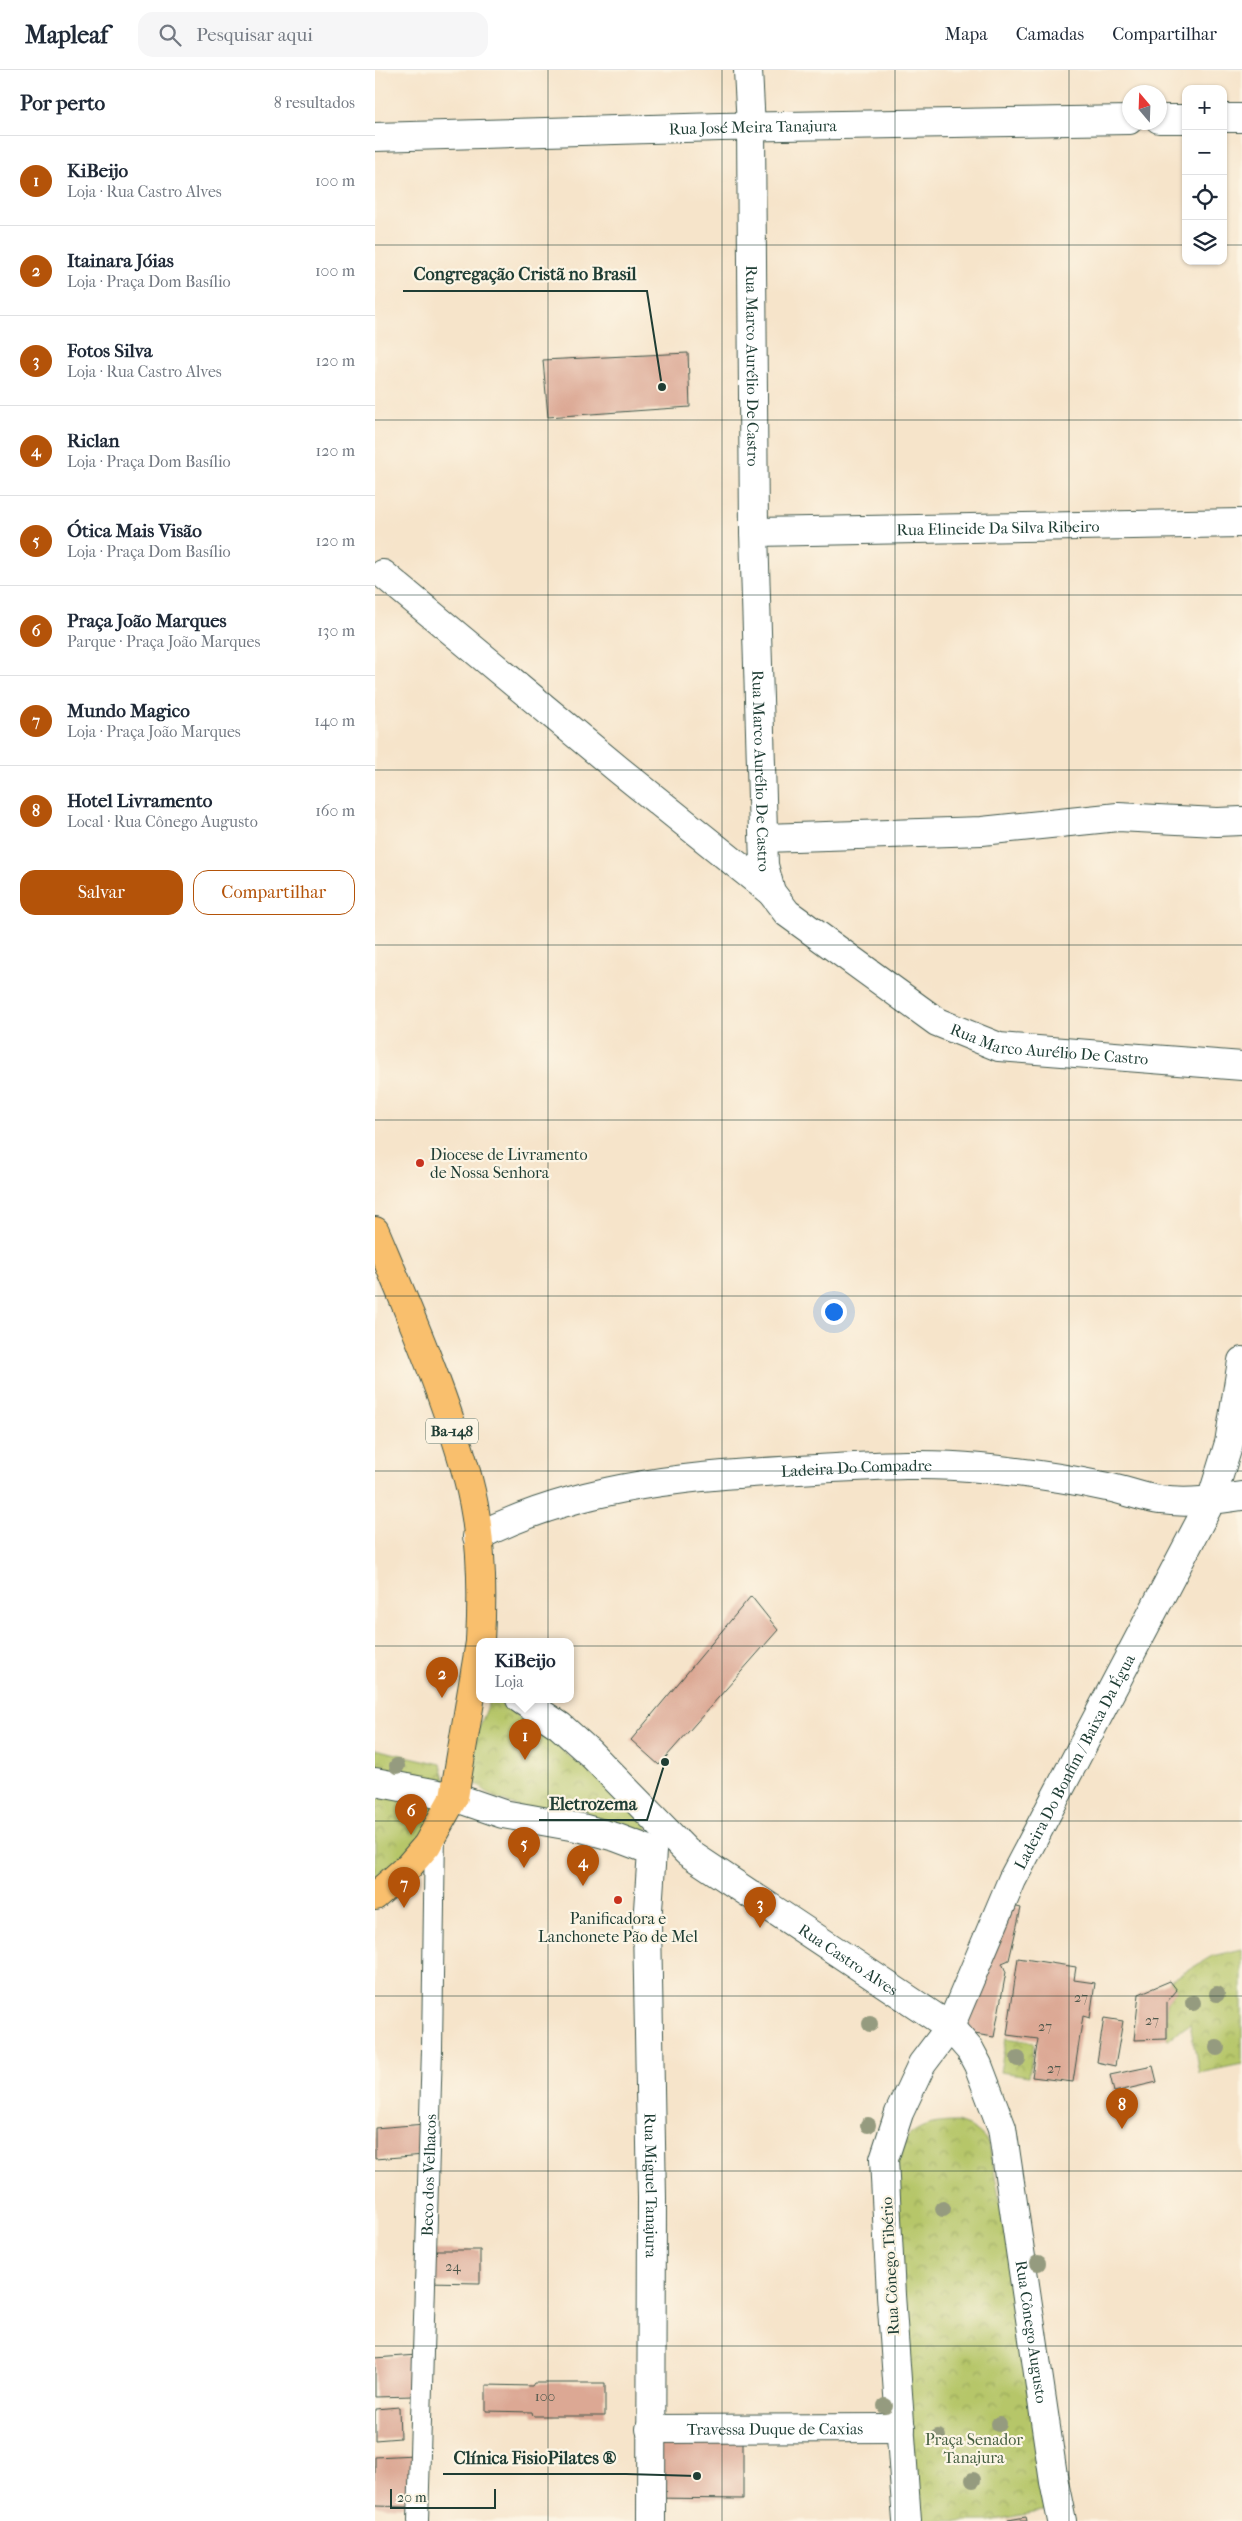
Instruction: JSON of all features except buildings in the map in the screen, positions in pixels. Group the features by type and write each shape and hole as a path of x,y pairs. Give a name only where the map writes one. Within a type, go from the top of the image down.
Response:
{"main road":[{"name":"Ba-148","path":"375,1231 436,1384 468,1481 477,1537 483,1595 480,1638"},
{"name":"Ba-148","path":"375,1896 409,1866 427,1845 453,1797 463,1731 476,1669"}],"street":[{"path":"748,70 751,127"},
{"path":"1227,118 1242,118"},
{"path":"1167,119 1182,119"},
{"name":"Rua José Meira Tanajura","path":"375,137 751,127 1122,120"},
{"name":"Rua Marco Aurélio De Castro","path":"751,127 754,532 764,865 771,892 787,913 937,1022 999,1047 1242,1066"},
{"name":"Rua Elineide Da Silva Ribeiro","path":"754,532 1242,523"},
{"path":"383,574 619,770 771,892"},
{"path":"764,838 982,831 1118,817 1217,822 1242,821"},
{"path":"1211,1501 1229,1443 1242,1361"},
{"name":"Ladeira Do Compadre","path":"477,1537 499,1526 593,1495 691,1477 917,1464 979,1468 1056,1478 1109,1487 1161,1500 1211,1501 1242,1496"},
{"name":"Ladeira Do Bonfim / Baixa Da Égua","path":"950,2028 1012,1880 1211,1501"},
{"name":"Rua Castro Alves","path":"526,1703 559,1726 590,1753 687,1852 950,2028"},
{"path":"375,1782 453,1797 503,1814 615,1837 652,1851 687,1852"},
{"name":"Rua Miguel Tanajura","path":"651,2521 652,2198 647,1924 652,1851"},
{"name":"Rua Cônego Augusto","path":"950,2028 970,2050 978,2065 1002,2128 1053,2472 1062,2521"},
{"name":"Rua Cônego Tibério","path":"907,2521 891,2295 884,2159 899,2113 922,2064 950,2028"},
{"name":"Travessa Duque de Caxias","path":"650,2429 901,2428"}],"lane":[{"name":"Beco dos Velhacos","path":"418,2521 432,2040 435,1828"}],"green space":[{"path":"489,1703 500,1703 651,1819 638,1851 495,1798 467,1777 478,1730"},
{"path":"375,1749 441,1764 455,1814 375,1895"},
{"path":"1242,1949 1242,2064 1199,2073 1190,2024 1167,2040 1167,2002 1177,1990 1170,1981 1212,1956"},
{"path":"1006,2038 1034,2042 1029,2076 1000,2072"},
{"name":"Praça Senador Tanajura","path":"957,2122 976,2130 989,2144 1059,2508 990,2521 907,2521 890,2160 903,2141 917,2130 934,2124"}],"place":[{"name":"Congregação Cristã no Brasil","path":"662,387"},
{"name":"Diocese de Livramento de Nossa Senhora","path":"420,1163"},
{"name":"Itainara Jóias","path":"442,1698"},
{"name":"KiBeijo","path":"525,1760"},
{"name":"Eletrozema","path":"665,1762"},
{"name":"Praça João Marques","path":"411,1835"},
{"name":"Ótica Mais Visão","path":"524,1868"},
{"name":"Riclan","path":"583,1886"},
{"name":"Panificadora e Lanchonete Pão de Mel","path":"618,1900"},
{"name":"Mundo Magico","path":"404,1908"},
{"name":"Fotos Silva","path":"760,1928"},
{"name":"Hotel Livramento","path":"1122,2129"},
{"name":"Clínica FisioPilates ®","path":"697,2476"}]}
